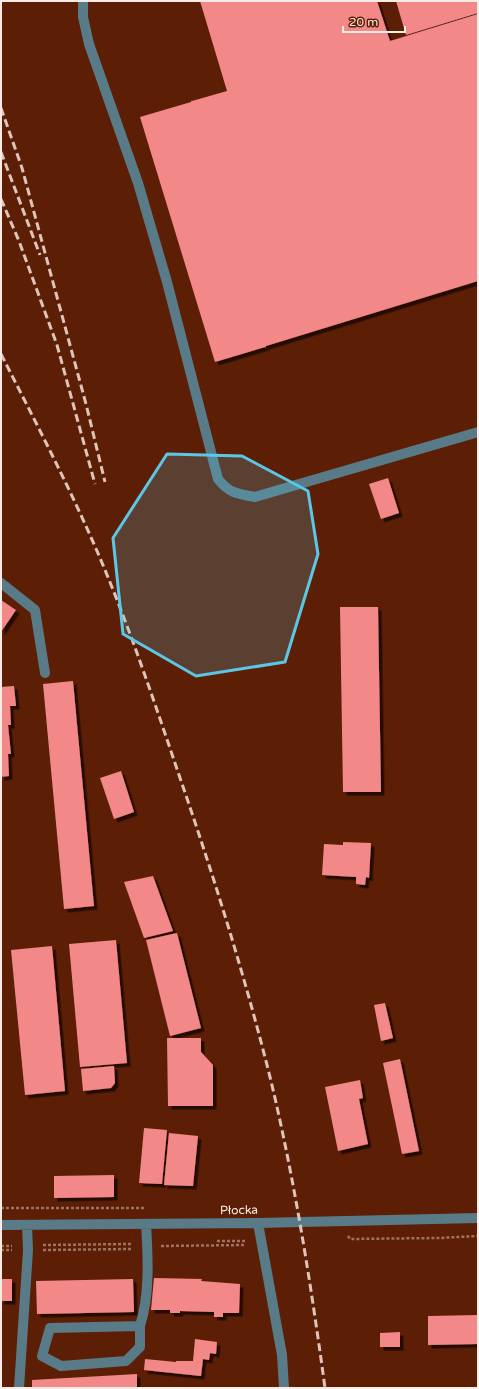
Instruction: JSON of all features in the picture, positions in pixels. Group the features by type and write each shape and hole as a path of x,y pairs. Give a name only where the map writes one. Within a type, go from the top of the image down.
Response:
{"street":[{"path":"83,1 83,17 89,44 138,183 167,282 218,479 226,489 238,494 255,497 478,432"},
{"path":"1,583 35,610 45,673"},
{"name":"Płocka","path":"1,1225 258,1223 478,1218"},
{"path":"258,1223 282,1355 284,1388"},
{"path":"140,1326 50,1328 42,1356 61,1366 126,1361 140,1347 140,1326 145,1311 147,1247 146,1224"},
{"path":"19,1388 28,1250 27,1225"}],"path":[{"path":"346,1235 350,1239 478,1236"}],"highlighted area":[{"path":"167,454 242,456 308,491 318,554 285,662 196,676 123,634 113,538"}],"building":[{"path":"200,1 377,1 390,41 478,14 478,281 266,346 265,348 215,362 140,117 191,102 192,100 227,91"},
{"path":"396,1 478,1 478,13 406,35"},
{"path":"388,478 399,513 381,519 369,484"},
{"path":"1,600 16,610 1,632"},
{"path":"340,607 378,607 381,792 343,792"},
{"path":"73,681 94,906 64,909 43,684"},
{"path":"14,686 16,706 10,706 11,725 8,725 11,754 8,754 9,776 1,777 1,687"},
{"path":"121,771 134,812 114,819 100,778"},
{"path":"343,842 371,843 369,878 366,877 365,885 356,884 356,877 322,875 324,844 343,845"},
{"path":"153,876 173,931 144,938 124,882"},
{"path":"177,933 201,1028 170,1036 146,940"},
{"path":"116,940 127,1063 80,1067 69,944"},
{"path":"52,946 65,1091 25,1095 11,950"},
{"path":"385,1003 393,1038 381,1041 374,1005"},
{"path":"167,1038 201,1038 201,1052 213,1065 213,1106 168,1106"},
{"path":"400,1059 419,1151 402,1154 383,1063"},
{"path":"114,1066 115,1083 111,1088 83,1091 81,1069"},
{"path":"360,1080 363,1098 359,1099 368,1144 338,1151 325,1087"},
{"path":"144,1128 167,1130 162,1184 139,1183"},
{"path":"169,1133 198,1136 193,1186 164,1185"},
{"path":"114,1175 114,1197 54,1198 54,1176"},
{"path":"154,1278 202,1279 201,1281 240,1284 239,1313 223,1313 223,1317 214,1317 214,1312 180,1311 180,1313 170,1313 170,1310 151,1310"},
{"path":"1,1279 12,1279 12,1301 1,1301"},
{"path":"133,1279 134,1312 37,1314 36,1281"},
{"path":"478,1315 478,1344 428,1345 428,1316"},
{"path":"400,1332 400,1347 380,1347 380,1333"},
{"path":"195,1339 217,1342 216,1354 210,1353 209,1360 203,1359 201,1376 144,1370 145,1359 176,1362 193,1361"},
{"path":"137,1374 137,1388 32,1388 32,1380"}],"railway":[{"path":"1,108 22,168 86,404 105,482"},
{"path":"1,152 40,255"},
{"path":"1,199 19,241 57,345 95,484"},
{"path":"1,354 63,476 108,578 150,689 216,887 250,1003 280,1119 302,1234 325,1388"}]}
